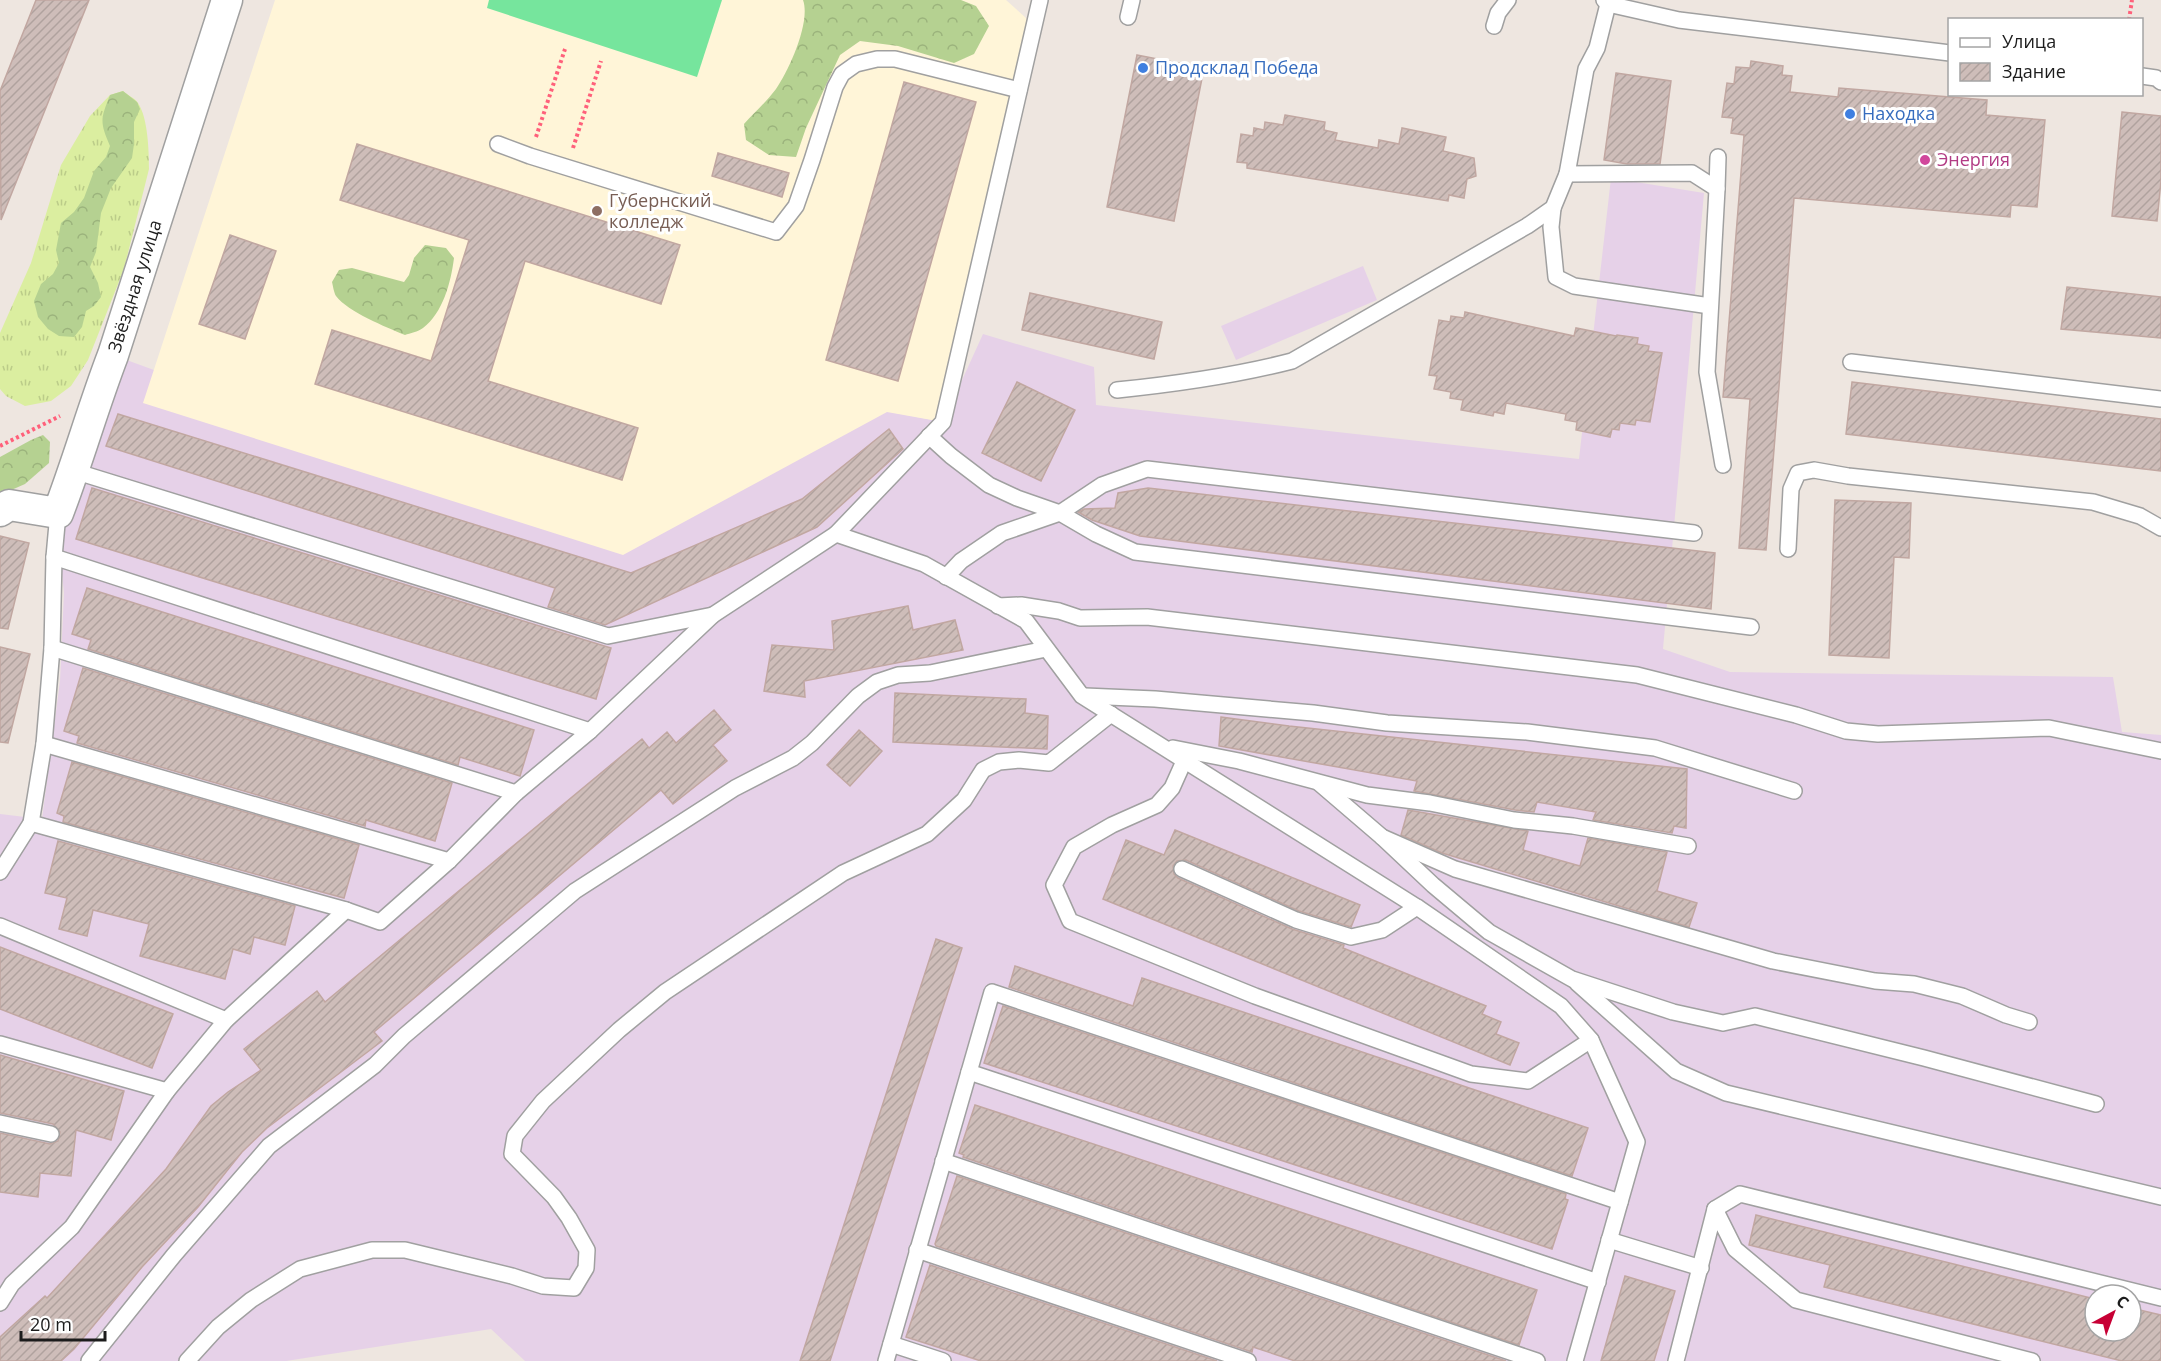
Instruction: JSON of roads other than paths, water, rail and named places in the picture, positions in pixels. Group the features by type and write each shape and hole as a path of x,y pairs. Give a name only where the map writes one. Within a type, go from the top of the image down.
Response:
{"street":[{"name":"Звёздная улица","path":"58,513 75,471 227,0"},
{"path":"0,511 9,505 58,513"}],"lane":[{"path":"31,823 346,910 380,922 449,861 516,793 590,731 713,615 836,534 943,422 1040,0"},
{"path":"1128,17 1132,0"},
{"path":"1494,26 1498,12 1508,0"},
{"path":"1710,306 1574,286 1556,277 1551,227 1553,208 1567,174 1586,69 1597,48 1606,2 1679,20 1948,53"},
{"path":"498,144 776,232 796,206 835,87 842,74 856,64 877,59 896,59 1019,90"},
{"path":"2143,76 2156,78 2161,82"},
{"path":"1718,157 1707,372 1723,465"},
{"path":"1567,174 1692,174 1717,189"},
{"path":"1117,390 1181,384 1292,361 1527,226 1553,208"},
{"path":"1851,362 2161,399"},
{"path":"929,436 989,485 1017,498 1060,513 1096,534 1135,552 1751,627"},
{"path":"946,577 961,561 1002,533 1060,513 1102,485 1147,469 1694,533"},
{"path":"1788,549 1791,489 1798,473 1814,470 1848,476 2093,502 2140,516 2161,528"},
{"path":"75,471 608,636 713,615"},
{"path":"0,872 31,823 44,744 52,648 54,557 58,513"},
{"path":"836,534 924,564 1026,621 1082,696 1417,907 1561,1006 1591,1040 1637,1142 1575,1361"},
{"path":"54,557 590,731"},
{"path":"998,606 1021,605 1059,611 1080,618 1147,617 1637,675 1796,715 1846,731 1878,734 2049,728 2161,751"},
{"path":"52,648 516,793"},
{"path":"89,1361 205,1219 269,1146 375,1065 404,1036 575,891 735,788 793,758 812,743 858,696 878,682 898,675 930,673 1046,649"},
{"path":"1082,696 1155,699 1314,713 1387,723 1527,732 1655,748 1794,790"},
{"path":"187,1361 218,1327 251,1300 300,1269 372,1250 405,1250 512,1276 543,1286 574,1288 586,1268 587,1250 554,1197 512,1154 515,1136 543,1101 619,1030 665,992 843,873 927,834 964,800 983,770 999,762 1019,760 1049,763 1111,714"},
{"path":"44,744 449,861"},
{"path":"1164,746 1239,761 1367,795 1430,803 1514,820 1573,826 1688,846"},
{"path":"1185,759 1172,788 1158,805 1112,825 1074,847 1054,885 1070,921 1255,996 1471,1074 1528,1081 1591,1040"},
{"path":"1319,783 1489,932 1572,979 1673,1012 1723,1023 1755,1016 2096,1104"},
{"path":"1382,837 1455,869 1710,944 1773,961 1875,981 1914,984 1962,996 2006,1016 2029,1022"},
{"path":"1182,869 1296,920 1351,937 1382,930 1417,907"},
{"path":"0,1303 6,1280 72,1227 167,1091 226,1020 346,910"},
{"path":"0,926 226,1020"},
{"path":"1464,940 1507,942"},
{"path":"1572,979 1676,1071 1726,1093 2161,1197"},
{"path":"886,1361 992,992 1620,1202"},
{"path":"0,1044 167,1091"},
{"path":"969,1072 1598,1282"},
{"path":"0,1123 51,1134"},
{"path":"943,1161 1537,1361"},
{"path":"1676,1361 1715,1209 1740,1194 2161,1298"},
{"path":"1715,1209 1735,1249 1796,1300 2032,1361"},
{"path":"1609,1240 1701,1268"},
{"path":"917,1250 1248,1361"},
{"path":"891,1344 942,1361"}],"place":[{"name":"Продсклад Победа","path":"1143,68"},
{"name":"Находка","path":"1850,114"},
{"name":"Энергия","path":"1925,160"},
{"name":"Губернский колледж","path":"597,211"}]}
